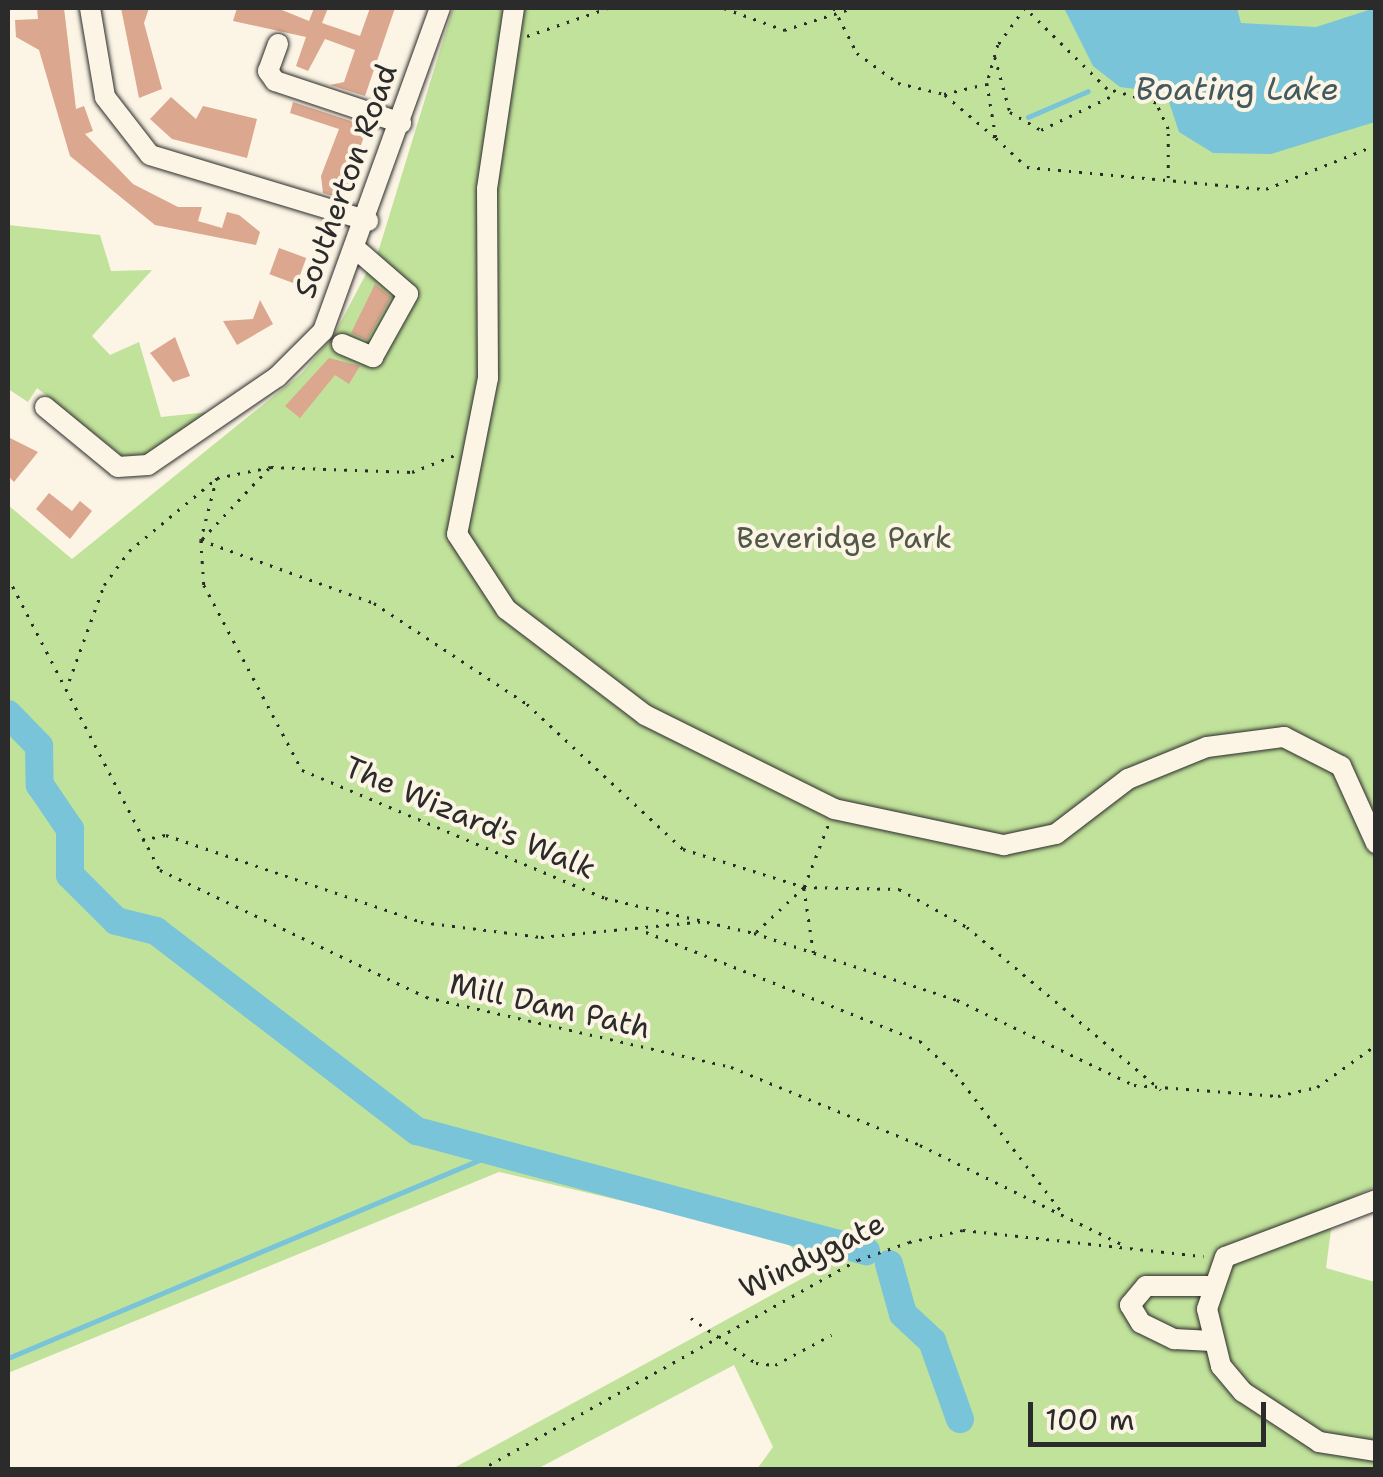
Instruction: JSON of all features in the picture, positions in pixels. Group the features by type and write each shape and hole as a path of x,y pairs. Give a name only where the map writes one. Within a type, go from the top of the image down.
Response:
{"street":[{"path":"90,8 105,97 150,155 368,220"},
{"name":"Southerton Road","path":"45,408 118,466 148,465 278,376 323,331 368,220 440,8"},
{"path":"514,8 506,41 487,189 488,378 470,447 457,534 506,609 645,715 834,810 1004,845 1056,834 1128,778 1207,747 1284,737 1342,766 1376,842"},
{"path":"278,44 268,71 275,81 401,123"},
{"path":"342,344 372,357 408,294 356,249"},
{"path":"1376,1200 1226,1258 1210,1286 1212,1341 1243,1392 1280,1421 1319,1442 1376,1451"},
{"path":"1210,1286 1146,1286 1130,1306 1140,1323 1174,1338 1212,1341"}],"path":[{"path":"506,41 608,8"},
{"path":"724,8 784,30 838,16 853,8"},
{"path":"834,8 872,70 944,94 1044,172 1168,178 1266,189 1376,145"},
{"path":"996,138 987,83 995,55 1025,8 1116,93 1163,113 1168,178"},
{"path":"995,55 1014,117 1041,130 1101,106 1116,93"},
{"path":"944,94 987,83"},
{"path":"69,683 104,585 130,551 217,478 270,467 412,472 470,447"},
{"path":"270,467 201,540 374,603 528,704 683,849 804,887 899,890 967,927 1162,1092"},
{"name":"The Wizard's Walk","path":"217,478 201,540 204,585 302,770 605,898 754,933 814,957 957,1000 1106,1074 1162,1092 1278,1096 1317,1086 1376,1045"},
{"name":"Mill Dam Path","path":"8,577 69,683 140,840 160,870 426,997 730,1066 1127,1248"},
{"path":"754,933 804,887 834,810"},
{"path":"140,840 166,835 421,922 541,937 645,931 708,920"},
{"path":"804,887 814,957"},
{"path":"645,931 920,1041 956,1074 1066,1217"},
{"name":"Windygate","path":"480,1470 858,1260 927,1238 963,1230 1226,1258"},
{"path":"691,1318 716,1338 775,1364 832,1335"}],"green space":[{"name":"Beveridge Park","path":"453,8 1375,8 1376,1186 1334,1207 1326,1268 1375,1282 1375,1469 757,1469 773,1447 734,1365 537,1469 452,1469 816,1271 783,1239 499,1172 8,1373 8,505 72,559 301,374 334,335 379,249"},
{"path":"8,225 100,235 111,271 152,270 92,336 110,355 139,342 161,417 218,411 149,454 122,456 37,388 28,402 8,389"}],"water":[{"name":"Boating Lake","path":"1064,8 1237,8 1241,23 1316,27 1375,8 1375,122 1271,154 1213,153 1179,132 1166,93 1120,87 1093,66"}],"building":[{"path":"37,8 64,8 76,109 84,106 93,131 85,134 133,184 178,207 202,207 198,221 222,228 227,212 239,215 260,232 256,245 155,225 70,156 39,50 16,37 15,20 38,19"},
{"path":"121,8 149,8 144,23 162,89 139,98"},
{"path":"237,8 277,8 309,21 314,8 328,8 322,23 360,36 370,8 395,8 365,96 330,85 344,82 355,50 325,39 308,71 296,66 306,37 233,21"},
{"path":"171,97 196,119 203,106 257,119 247,158 172,139 150,119"},
{"path":"293,102 375,129 364,136 343,199 323,193 321,176 339,129 290,113"},
{"path":"279,248 306,258 297,284 269,274"},
{"path":"375,284 391,297 367,340 351,333"},
{"path":"260,300 273,324 237,345 223,321 253,319"},
{"path":"175,337 190,376 173,382 150,353"},
{"path":"329,358 360,366 349,384 335,375 300,418 285,406"},
{"path":"8,437 38,452 14,482 8,476"},
{"path":"49,493 72,511 80,501 92,511 70,539 36,509"}],"waterway":[{"path":"1028,117 1088,91"},
{"path":"8,714 39,746 40,785 70,829 70,875 116,921 156,931 417,1131 866,1251"},
{"path":"8,1358 498,1152"},
{"path":"889,1264 903,1314 932,1341 960,1419"}]}
